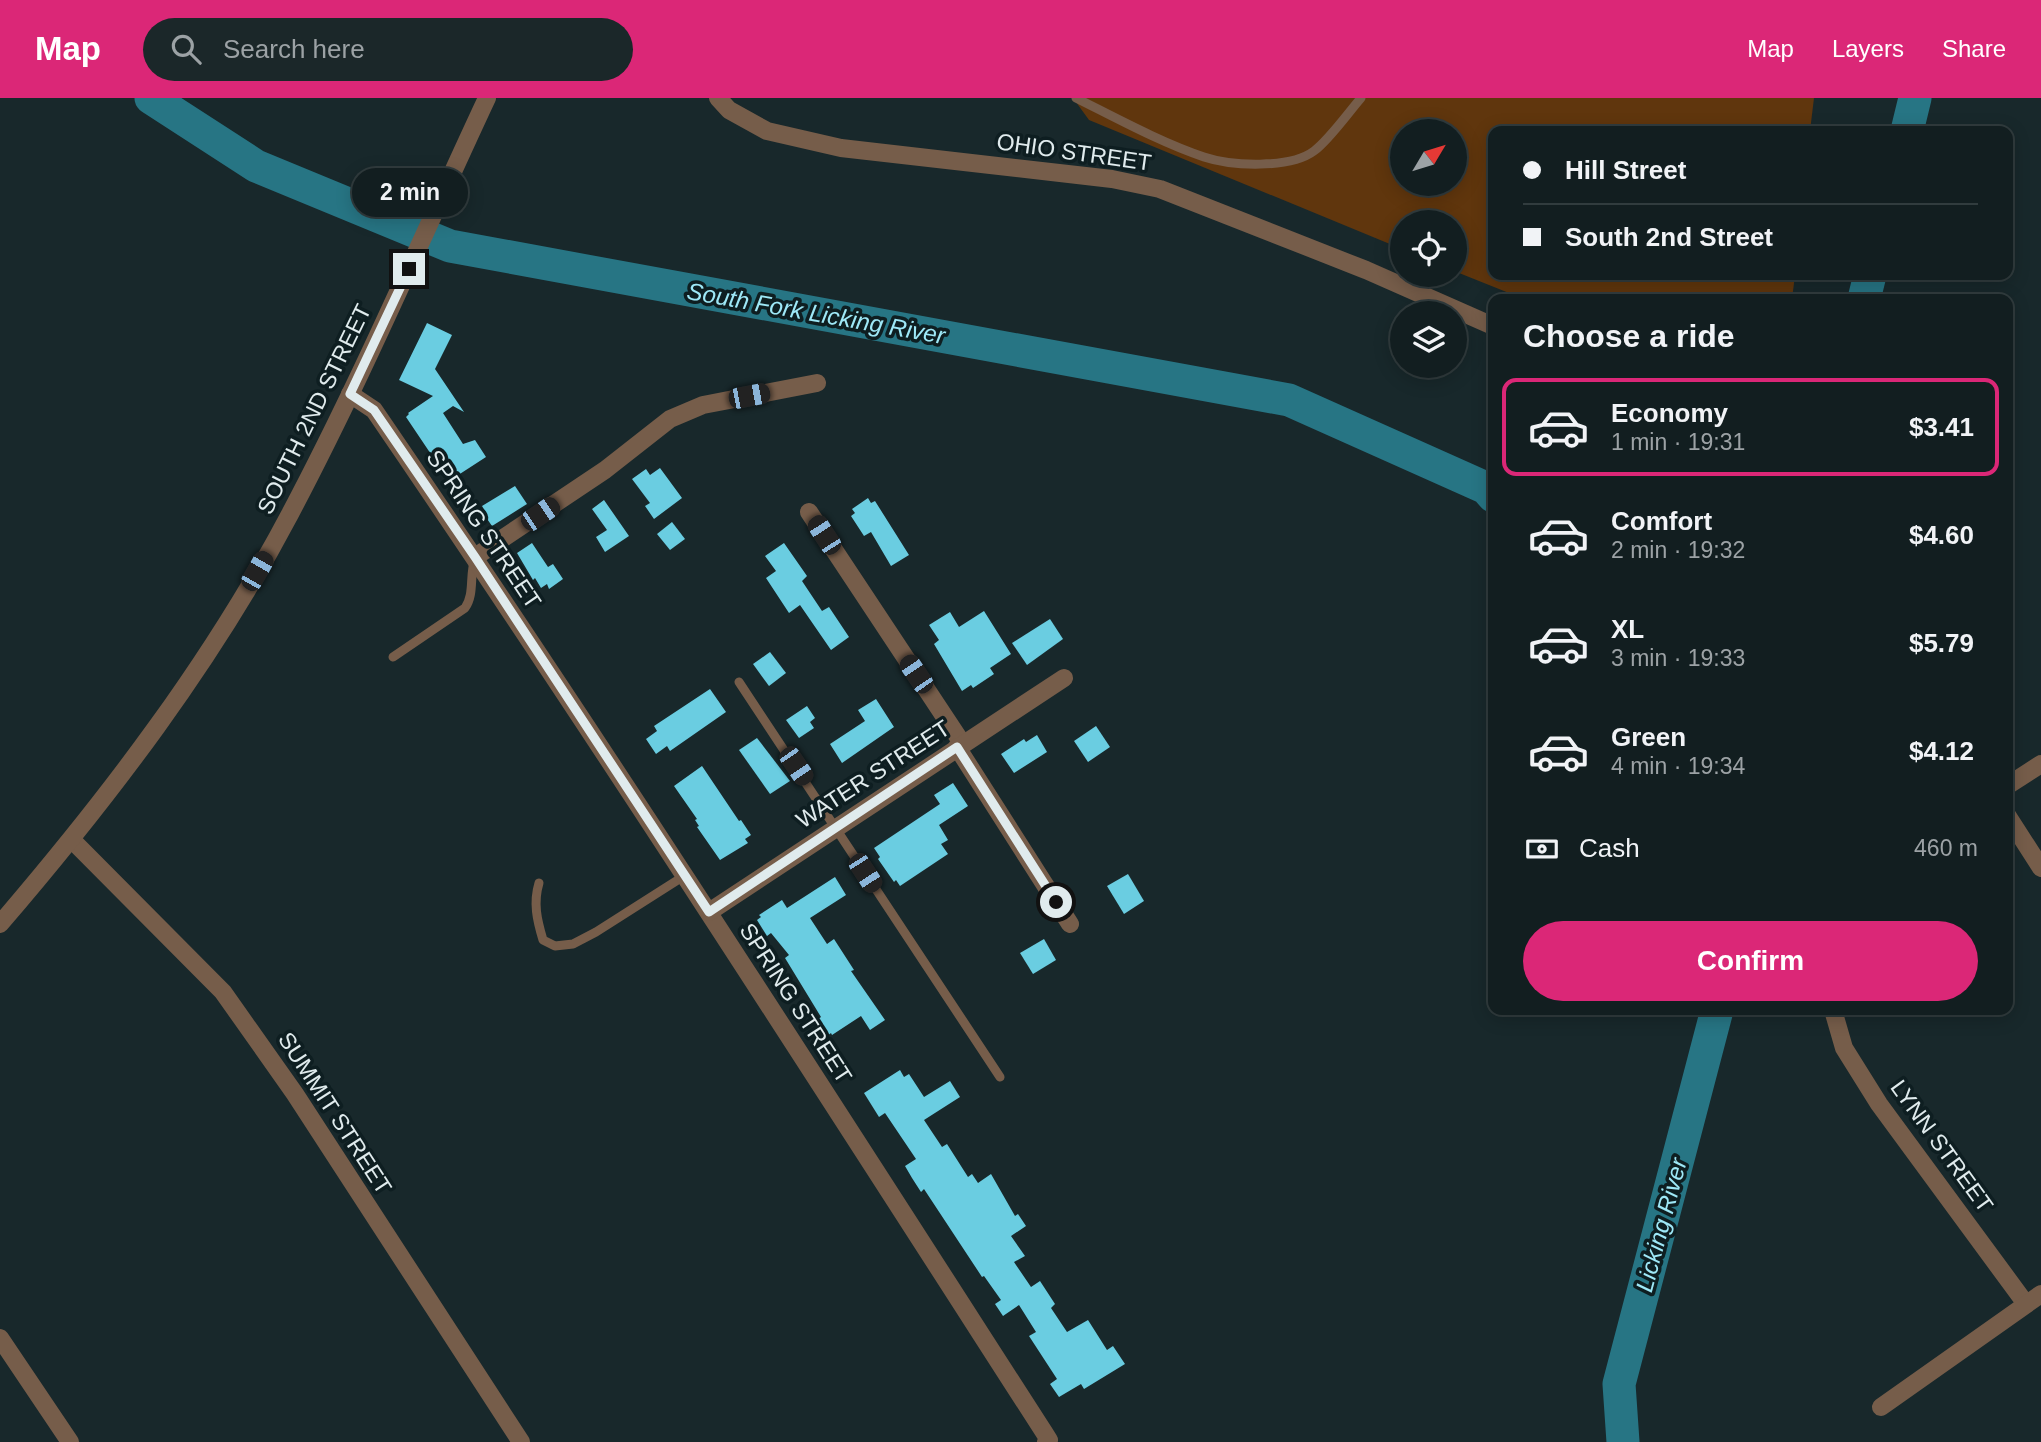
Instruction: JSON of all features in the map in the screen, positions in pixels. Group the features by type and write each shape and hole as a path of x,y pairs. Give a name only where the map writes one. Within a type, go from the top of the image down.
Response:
{"street":[{"name":"SOUTH 2ND STREET","path":"0,924 72,841 134,759 212,646 289,516 387,318 487,98"},
{"name":"OHIO STREET","path":"718,98 729,110 767,131 841,148 1112,179 1160,189 1378,276 1488,324"},
{"path":"475,557 605,470 670,419 703,405 817,383"},
{"name":"SPRING STREET","path":"350,394 374,410 475,557 709,912 1047,1441"},
{"path":"809,512 960,745 1070,924"},
{"name":"WATER STREET","path":"709,912 1064,678"},
{"path":"2013,782 2041,764"},
{"path":"2013,825 2041,868"},
{"name":"SUMMIT STREET","path":"72,841 223,992 295,1094 520,1442"},
{"name":"LYNN STREET","path":"1834,1015 1844,1048 1879,1104 2034,1299"},
{"path":"1881,1407 2034,1299"},
{"path":"0,1338 70,1442"}],"lane":[{"path":"1076,98 1206,157 1253,164 1290,162 1314,151 1361,98"},
{"path":"393,657 465,608 470,601 470,576 475,557"},
{"path":"739,681 1000,1077"},
{"path":"539,883 535,903 538,922 543,940 555,946 573,944 596,932 684,876"}],"shaded area":[{"path":"1073,98 1814,98 1811,126 1488,126 1488,280 1794,280 1793,294 1512,294 1467,276 1467,210 1390,210 1390,244 1089,120"}],"building":[{"path":"427,323 452,335 435,369 464,412 453,406 443,413 463,444 475,440 486,457 449,481 406,417 433,396 399,380"},
{"path":"660,468 682,498 654,519 645,506 650,503 632,479 646,469 650,475"},
{"path":"515,486 527,504 492,526 483,513 485,511 482,506"},
{"path":"868,498 871,503 875,501 909,555 891,566 871,532 864,536 851,516 855,513 852,509"},
{"path":"604,500 629,536 605,552 596,537 607,530 592,509"},
{"path":"672,522 685,539 670,550 657,534"},
{"path":"532,543 548,567 553,564 563,579 549,589 547,584 541,588 535,578 533,580 517,553"},
{"path":"784,543 807,576 802,581 822,611 829,607 849,637 831,650 800,605 789,613 766,578 776,571 765,556"},
{"path":"984,611 1011,654 990,668 994,674 973,688 971,685 962,691 934,644 939,640 929,625 950,612 959,627"},
{"path":"1050,619 1063,639 1027,665 1012,643"},
{"path":"770,652 786,673 769,686 753,664"},
{"path":"710,689 726,712 670,751 667,746 656,754 646,739 657,731 654,726"},
{"path":"876,699 894,727 842,763 830,744 865,721 858,710"},
{"path":"807,706 815,718 810,722 814,728 799,738 786,720"},
{"path":"1096,726 1110,747 1088,762 1074,741"},
{"path":"1037,735 1047,752 1014,773 1001,754 1024,739 1026,742"},
{"path":"757,738 790,781 770,794 739,750"},
{"path":"702,766 751,835 745,839 748,843 720,860 697,827 697,819 674,786"},
{"path":"953,783 968,806 939,825 948,840 941,844 948,854 900,886 896,880 894,882 878,859 880,857 874,848 940,804 934,795"},
{"path":"1128,874 1144,901 1124,914 1107,886"},
{"path":"835,877 846,895 810,918 827,944 834,939 854,970 851,971 885,1020 870,1030 861,1016 827,1036 817,1020 821,1017 785,958 789,955 771,933 767,936 757,920 761,917 759,915 782,900 787,908"},
{"path":"1044,939 1056,960 1033,974 1020,953"},
{"path":"900,1070 904,1077 909,1074 924,1097 950,1081 960,1097 924,1120 942,1147 947,1144 968,1177 972,1174 978,1183 991,1174 1015,1216 1018,1214 1026,1226 1011,1236 1025,1256 1014,1262 1031,1287 1040,1281 1055,1304 1051,1308 1067,1332 1088,1320 1107,1350 1113,1346 1125,1364 1084,1389 1081,1384 1059,1397 1050,1384 1057,1379 1029,1336 1036,1332 1019,1305 1003,1316 995,1304 1001,1300 984,1276 982,1277 924,1189 921,1192 905,1166 916,1159 885,1113 879,1117 864,1093"}],"waterway":[{"name":"South Fork Licking River","path":"151,98 256,166 450,246 1289,400 1488,490"},
{"path":"1908,126 1915,98"},
{"path":"1865,294 1869,280"},
{"name":"Licking River","path":"1623,1442 1619,1384 1716,1015"}],"route":[{"path":"409,269 350,394 374,410 475,557 709,912 957,747 1056,902"}]}
